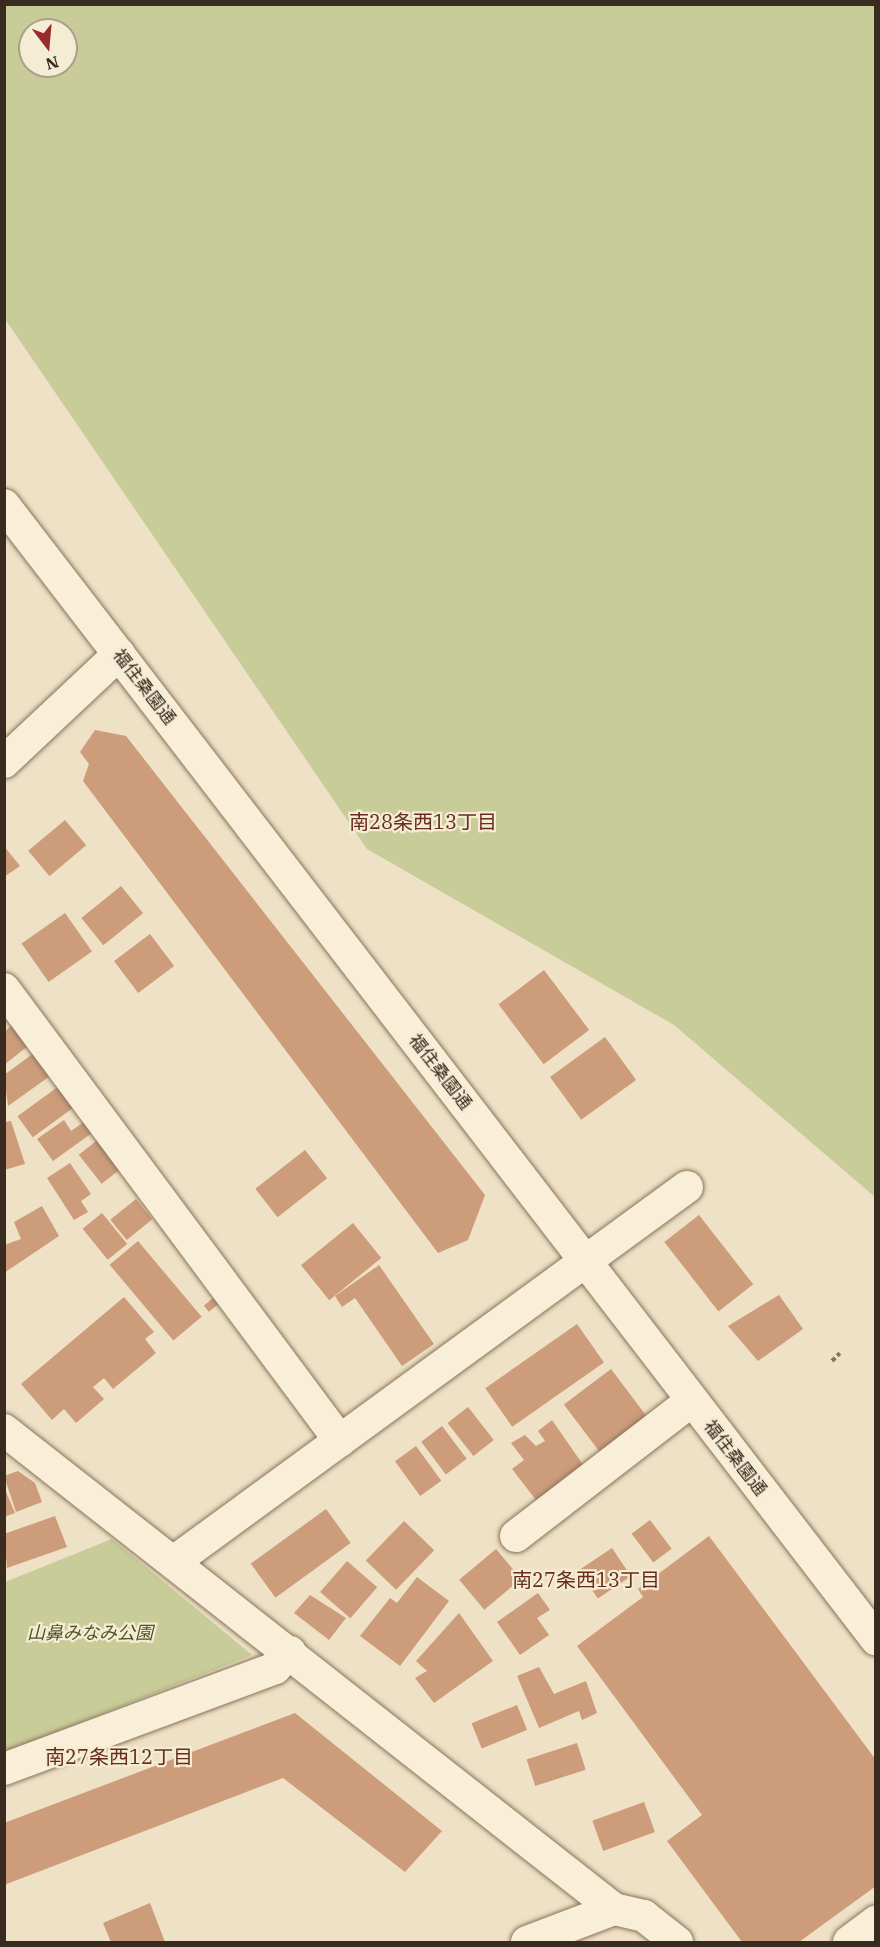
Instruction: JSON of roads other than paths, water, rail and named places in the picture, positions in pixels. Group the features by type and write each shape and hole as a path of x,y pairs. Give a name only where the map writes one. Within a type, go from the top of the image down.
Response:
{"street":[{"name":"福住桑園通","path":"4,505 691,1401 876,1638"},
{"path":"4,762 118,654"},
{"path":"4,989 340,1441"},
{"path":"175,1561 687,1187"},
{"path":"516,1536 691,1401"},
{"path":"7,1434 175,1561 614,1909 645,1916 677,1942"},
{"path":"4,1769 275,1668 290,1652"},
{"path":"527,1942 614,1909"},
{"path":"849,1942 876,1922"}],"district":[{"name":"南28条西13丁目","path":"423,821"},
{"name":"南27条西13丁目","path":"586,1579"},
{"name":"南27条西12丁目","path":"119,1756"}],"park label":[{"name":"山鼻みなみ公園","path":"90,1633"}]}
